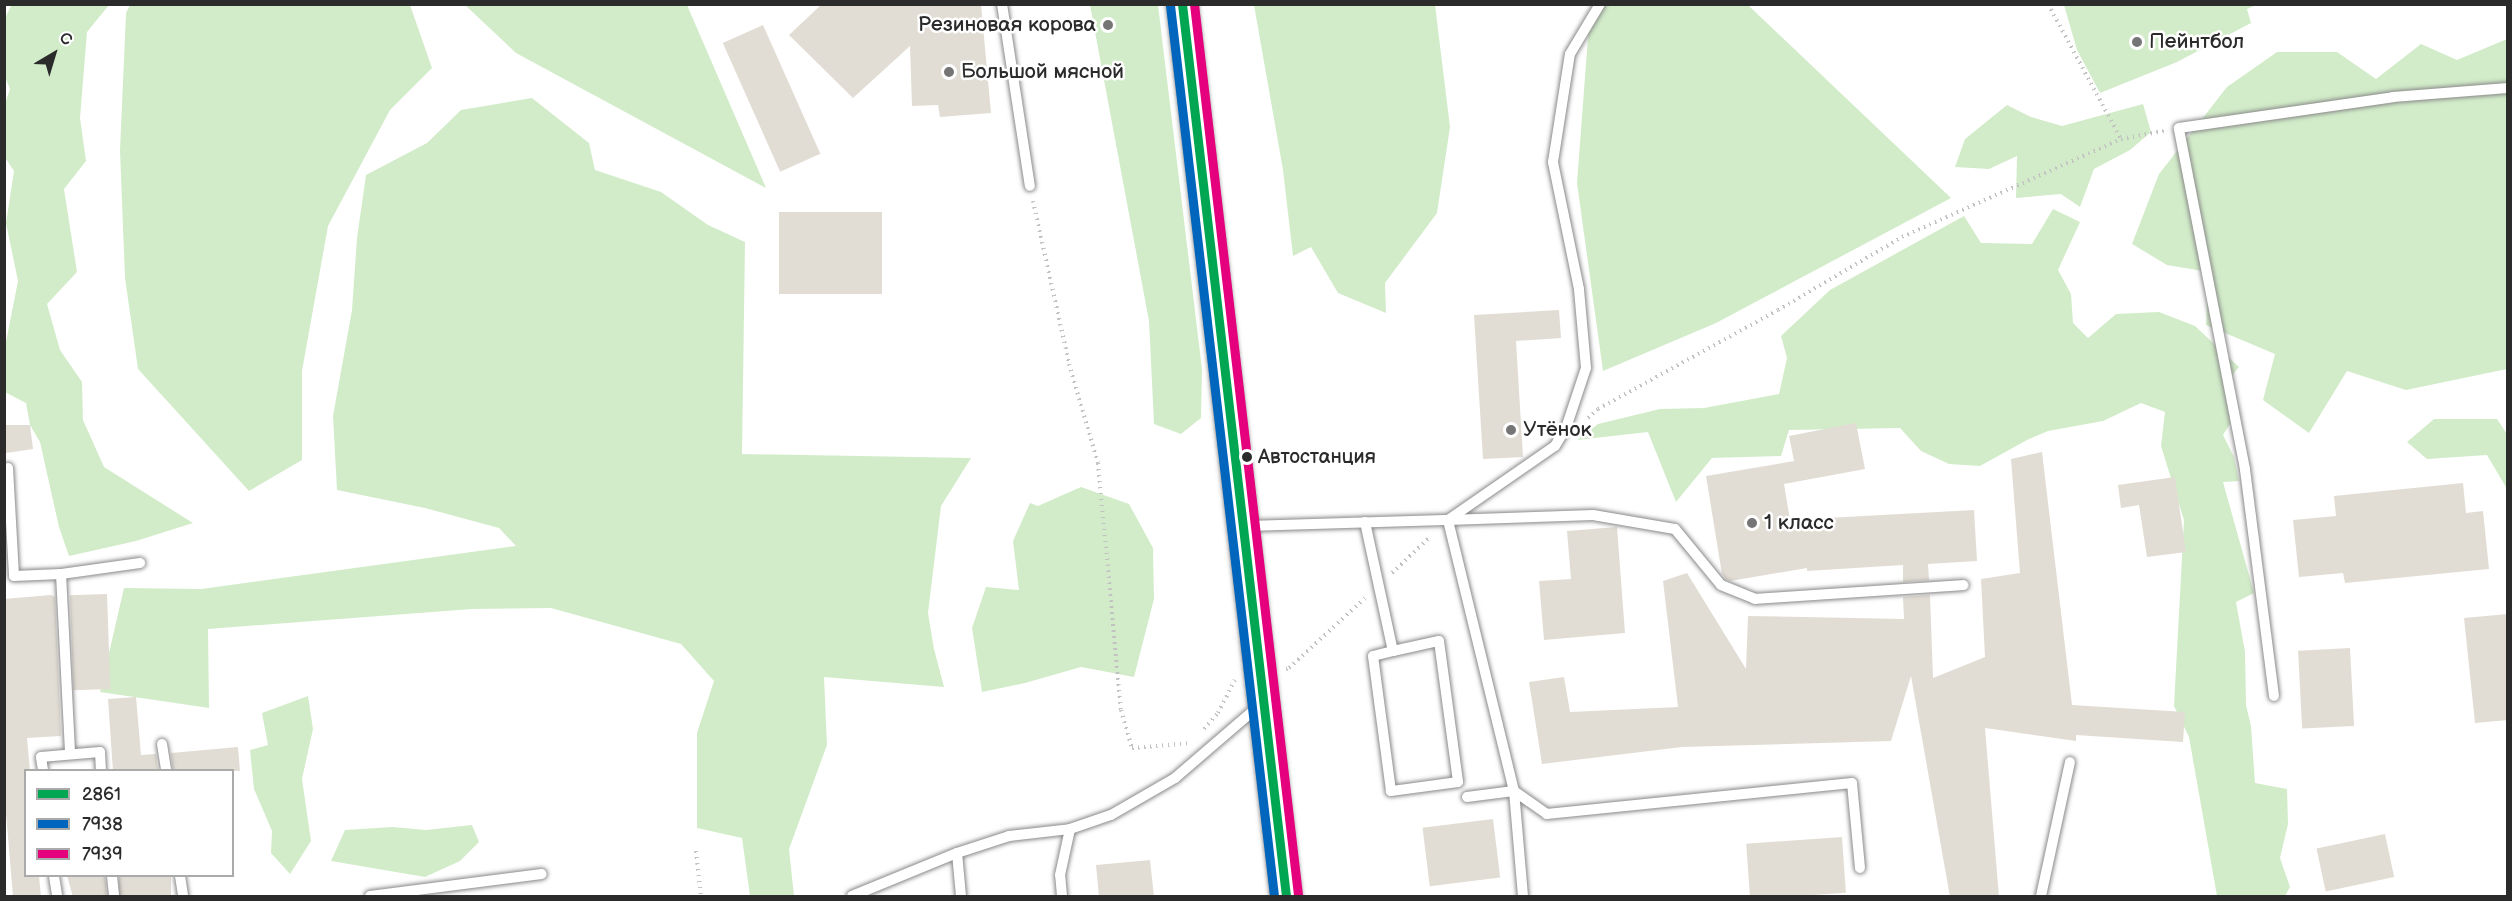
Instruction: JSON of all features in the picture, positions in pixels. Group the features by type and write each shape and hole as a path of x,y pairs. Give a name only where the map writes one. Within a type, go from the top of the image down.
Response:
{"main road":[{"path":"1182,4 1286,897"}],"lane":[{"path":"1002,4 1030,186"},
{"path":"1448,520 1555,446 1566,428 1586,368 1580,289 1553,162 1570,54 1600,4"},
{"path":"2274,696 2245,469 2179,128 2393,97 2508,88"},
{"path":"8,468 14,576 61,574 140,563"},
{"path":"1242,526 1593,515 1675,529 1721,585 1755,598 1964,585"},
{"path":"1448,520 1514,791 1523,897"},
{"path":"1365,522 1393,651"},
{"path":"61,574 70,754"},
{"path":"1438,641 1458,782 1391,791 1373,656 1393,651 1438,641"},
{"path":"852,897 957,853 1009,836 1070,829 1111,815 1175,778 1263,701"},
{"path":"162,744 166,769"},
{"path":"43,769 41,757 99,752 101,769"},
{"path":"2041,897 2070,762"},
{"path":"1467,797 1514,791 1547,814 1852,783 1860,868"},
{"path":"1062,897 1060,875 1070,829"},
{"path":"957,853 961,897"},
{"path":"370,897 542,874"},
{"path":"54,877 57,897"},
{"path":"112,877 114,897"},
{"path":"180,877 183,897"}],"path":[{"path":"2048,4 2121,139"},
{"path":"1555,446 1598,409 1778,310 1902,237 2121,139 2179,128"},
{"path":"1030,186 1069,364 1098,463 1122,710 1132,748 1190,743 1218,713 1238,673 1289,668 1373,590"},
{"path":"1390,574 1448,520"},
{"path":"696,851 701,897"}],"green space":[{"path":"12,4 109,5 87,32 80,118 86,161 64,189 77,272 47,304 60,350 82,382 83,420 104,467 193,523 136,541 69,556 59,527 40,442 30,425 26,403 5,392 5,347 18,281 6,223 14,171 4,156 5,104 10,89 5,77 4,20"},
{"name":"Пейнтбол","path":"2064,4 2256,5 2247,9 2251,23 2177,62 2100,93 2077,50"},
{"path":"130,5 410,5 432,68 390,110 328,226 302,371 302,460 249,491 138,369 125,278 120,150 126,13"},
{"path":"465,5 687,5 766,188 516,53"},
{"path":"1090,5 1158,5 1202,369 1201,418 1181,434 1154,424 1149,321"},
{"path":"1254,5 1435,5 1450,127 1437,213 1385,283 1386,313 1338,293 1311,247 1293,256 1283,170"},
{"path":"1606,5 1748,5 1951,198 1716,323 1603,371 1577,183 1589,24"},
{"path":"2507,39 2507,369 2406,390 2347,371 2309,433 2263,400 2275,354 2206,325 2209,272 2167,265 2132,244 2159,174 2227,87 2277,52 2337,52 2376,79 2421,44 2457,60"},
{"path":"532,98 589,143 595,170 661,192 708,225 745,242 742,454 971,458 941,506 928,613 944,687 824,677 827,745 789,849 794,896 750,896 742,838 697,828 697,733 714,681 681,644 551,608 472,609 208,629 209,708 100,692 124,588 201,589 516,546 499,528 425,508 337,490 333,416 352,310 357,238 366,175 427,143 461,110"},
{"path":"2143,104 2151,132 2130,150 2094,169 2080,207 2061,194 2016,198 2017,156 1989,169 1955,167 1965,139 2007,105 2031,117 2062,126"},
{"path":"2053,209 2080,222 2058,270 2071,294 2073,323 2088,338 2116,314 2159,312 2195,326 2239,367 2224,385 2235,416 2223,435 2234,457 2239,481 2223,482 2254,593 2236,602 2245,652 2246,705 2251,726 2255,783 2287,789 2288,824 2280,858 2290,887 2285,896 2217,896 2189,737 2174,706 2184,520 2161,446 2165,412 2141,403 2103,421 2048,431 1980,466 1949,464 1921,451 1900,428 1789,430 1781,456 1712,458 1676,502 1648,432 1577,440 1598,424 1660,409 1704,408 1779,394 1787,358 1781,336 1830,290 1964,216 1981,243 2032,244"},
{"path":"2434,419 2497,419 2507,434 2507,489 2487,455 2427,459 2407,442"},
{"path":"1081,487 1129,504 1153,548 1154,599 1134,677 1081,667 1025,683 982,692 972,628 986,587 1019,590 1013,541 1030,503 1038,506"},
{"path":"308,696 313,729 302,779 311,841 290,874 271,853 272,831 254,789 250,750 268,745 262,713"},
{"path":"472,825 479,842 460,861 425,877 331,861 345,830 392,827 426,830"}],"building":[{"name":"Большой мясной","path":"822,4 981,4 991,113 940,117 938,105 912,106 910,46 853,98 789,35"},
{"path":"763,25 820,154 780,172 723,43"},
{"path":"779,212 882,212 882,294 779,294"},
{"path":"1559,310 1561,338 1516,341 1523,457 1483,459 1474,315"},
{"path":"1856,423 1865,469 1784,484 1790,520 1974,510 1977,561 1928,564 1929,580 1903,582 1903,565 1807,571 1807,568 1730,581 1726,579 1722,574 1706,476 1794,461 1789,436"},
{"path":"4,425 30,425 33,449 6,453"},
{"path":"2042,452 2072,705 2185,712 2183,742 2076,735 2076,741 1985,728 1999,897 1950,897 1911,676 1891,741 1682,747 1542,764 1529,682 1564,677 1570,712 1678,707 1663,581 1687,573 1746,669 1748,616 1904,619 1903,597 1930,595 1933,678 1985,657 1981,579 2020,573 2011,459"},
{"path":"2175,477 2186,552 2147,557 2139,505 2121,508 2118,485"},
{"path":"2463,483 2466,513 2483,511 2489,569 2345,583 2343,573 2299,577 2293,520 2336,516 2334,496"},
{"path":"1617,527 1625,633 1544,640 1539,581 1571,579 1567,531"},
{"path":"107,594 110,689 73,690 70,595"},
{"path":"51,595 55,597 61,736 27,738 30,769 24,769 24,877 39,877 41,897 13,897 4,789 4,599"},
{"path":"2508,614 2508,720 2475,723 2464,618"},
{"path":"2350,648 2354,726 2302,729 2298,651"},
{"path":"136,697 141,755 156,754 158,769 113,769 108,699"},
{"path":"238,747 240,771 234,771 234,769 173,769 171,753"},
{"path":"1493,819 1500,878 1430,886 1423,828"},
{"path":"2385,834 2394,877 2326,892 2317,849"},
{"path":"1842,837 1846,893 1750,896 1746,844"},
{"path":"1150,860 1154,897 1099,897 1096,865"},
{"path":"67,877 105,877 107,897 73,897"},
{"path":"119,877 171,877 171,896 119,896"}],"transit line":[{"name":"2861","path":"1182,4 1286,896"},
{"name":"7939","path":"1194,4 1298,895"},
{"name":"7938","path":"1170,5 1274,896"}],"place":[{"name":"Резиновая корова","path":"1108,25"},
{"name":"Пейнтбол","path":"2137,42"},
{"name":"Большой мясной","path":"949,72"},
{"name":"Утёнок","path":"1511,430"},
{"name":"Автостанция","path":"1247,457"},
{"name":"1 класс","path":"1752,523"}]}
